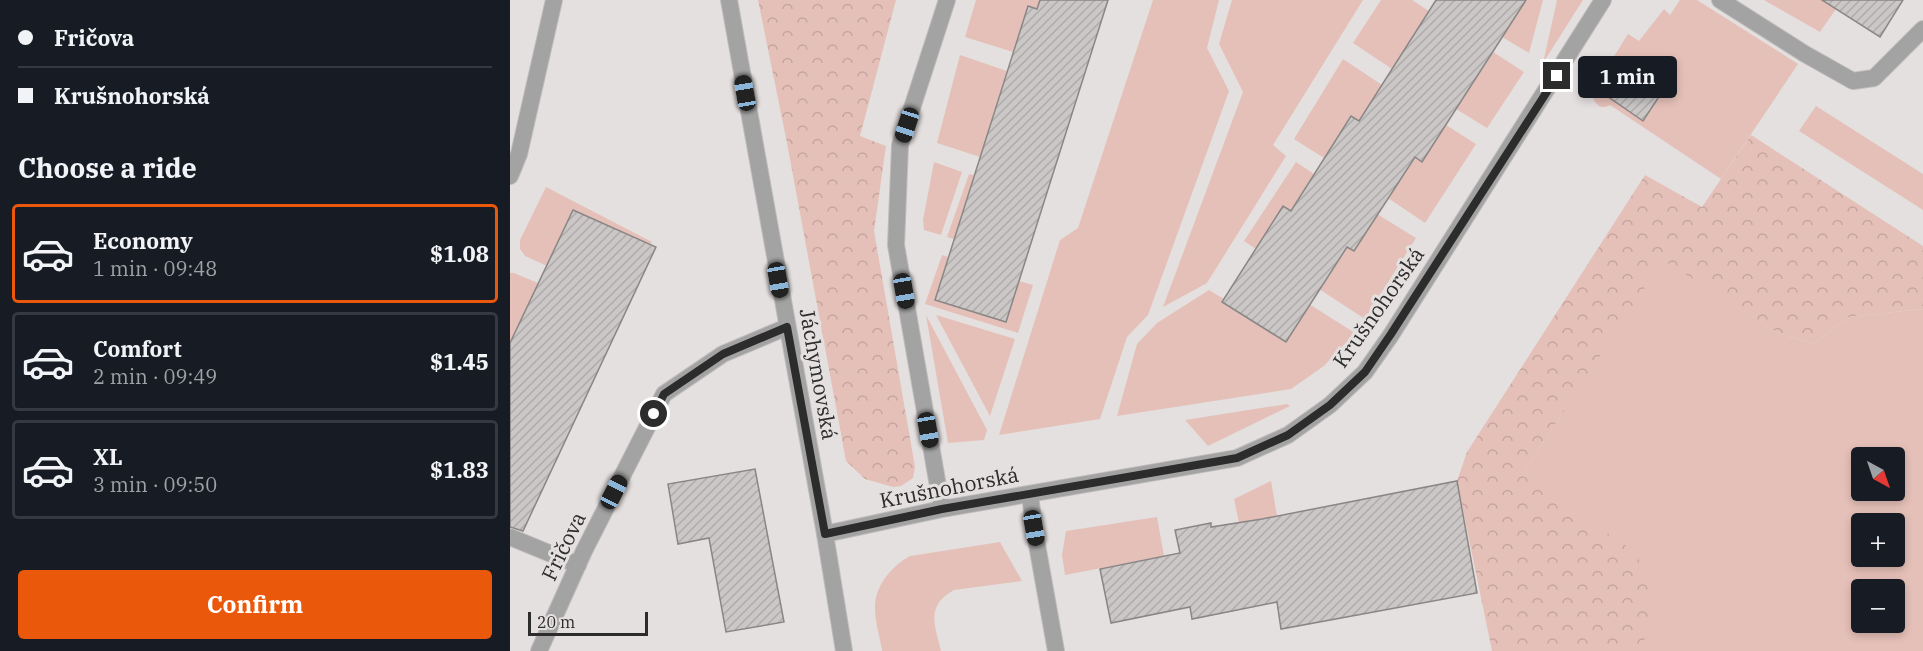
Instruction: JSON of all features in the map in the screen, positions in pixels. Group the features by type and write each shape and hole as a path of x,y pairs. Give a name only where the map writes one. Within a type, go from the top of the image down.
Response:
{"street":[{"path":"510,176 519,154 554,0"},
{"name":"Jáchymovská","path":"729,0 844,651"},
{"path":"942,509 896,245 900,146 947,0"},
{"name":"Krušnohorská","path":"825,534 942,509 1237,458 1288,435 1330,405 1365,372 1603,0"},
{"path":"1720,0 1805,54 1853,81 1874,78 1923,29"},
{"name":"Fričova","path":"539,651 578,565 664,394 723,354 787,327"},
{"path":"1030,494 1056,651"},
{"path":"510,537 578,565"}],"green space":[{"path":"758,0 896,0 860,136 886,146 874,231 915,467 913,478 901,486 893,487 865,479 846,461"},
{"path":"976,0 1040,0 1037,9 1028,6 1013,52 965,37"},
{"path":"1153,0 1219,0 1207,48 1229,91 1148,315 1127,337 1100,419 999,435 1060,240 1078,228"},
{"path":"1232,0 1363,0 1273,145 1286,156 1207,283 1163,307 1243,92 1219,44"},
{"path":"1381,0 1412,0 1429,11 1392,69 1353,43"},
{"path":"1526,0 1543,0 1529,53 1502,37"},
{"path":"1557,0 1583,0 1543,63"},
{"path":"1680,0 1697,0 1798,64 1721,179 1610,105 1603,107 1598,105 1591,93 1628,34 1639,41 1664,9 1670,15"},
{"path":"1764,0 1824,0 1836,9 1820,32"},
{"path":"1493,52 1524,72 1487,128 1456,109"},
{"path":"960,55 1007,71 980,157 937,143"},
{"path":"1343,59 1382,85 1359,121 1351,116 1324,158 1294,139"},
{"path":"1816,106 1923,174 1923,210 1799,131"},
{"path":"1446,125 1476,144 1425,223 1388,198 1415,157"},
{"path":"1751,135 1923,246 1923,309 1848,317 1814,344 1778,333 1663,260 1522,475 1637,553 1655,612 1640,651 1492,651 1457,481 1467,452 1645,175 1702,207"},
{"path":"934,162 962,172 941,235 924,230 923,220"},
{"path":"1296,162 1314,174 1291,211 1283,206 1256,249 1244,241"},
{"path":"969,174 974,175 954,239 947,237"},
{"path":"546,187 652,242 650,244 573,210 547,266 525,256 520,249 520,240"},
{"path":"1377,214 1416,238 1365,319 1319,289 1347,247 1354,251"},
{"path":"942,255 948,257 935,300 1006,322 1019,281 1033,285 1018,333 925,304"},
{"path":"1663,259 1778,333 1814,344 1848,317 1923,309 1923,651 1637,651 1522,475"},
{"path":"510,273 538,283 510,343"},
{"path":"1209,290 1224,299 1223,302 1285,342 1309,304 1355,333 1324,366 1291,389 1117,416 1137,344 1157,323"},
{"path":"926,315 987,430 984,440 948,443"},
{"path":"936,315 1015,339 990,416"},
{"path":"1287,404 1290,406 1208,446 1185,420"},
{"path":"1271,481 1277,516 1239,523 1234,499"},
{"path":"1157,517 1164,556 1065,575 1062,555 1066,531"},
{"path":"1000,542 1022,581 954,590 945,596 939,603 934,617 941,651 882,651 875,601 885,578 897,565 910,556"}],"building":[{"path":"1040,0 1108,0 1006,322 935,300 1028,6 1037,9"},
{"path":"1436,0 1526,0 1422,162 1415,157 1354,251 1347,247 1286,342 1222,302 1283,206 1291,211 1351,116 1359,121"},
{"path":"1822,0 1903,0 1880,37"},
{"path":"1629,62 1666,86 1643,121 1607,96"},
{"path":"573,210 656,247 523,531 510,527 510,343"},
{"path":"755,469 784,622 726,632 709,538 678,544 668,484"},
{"path":"1457,481 1477,593 1281,629 1277,602 1192,619 1190,607 1111,623 1100,569 1180,553 1175,530 1211,523 1211,527 1262,519"}],"route":[{"path":"654,414 664,394 723,354 787,327 825,534 942,509 1237,458 1288,435 1330,405 1365,372 1557,76"}]}
